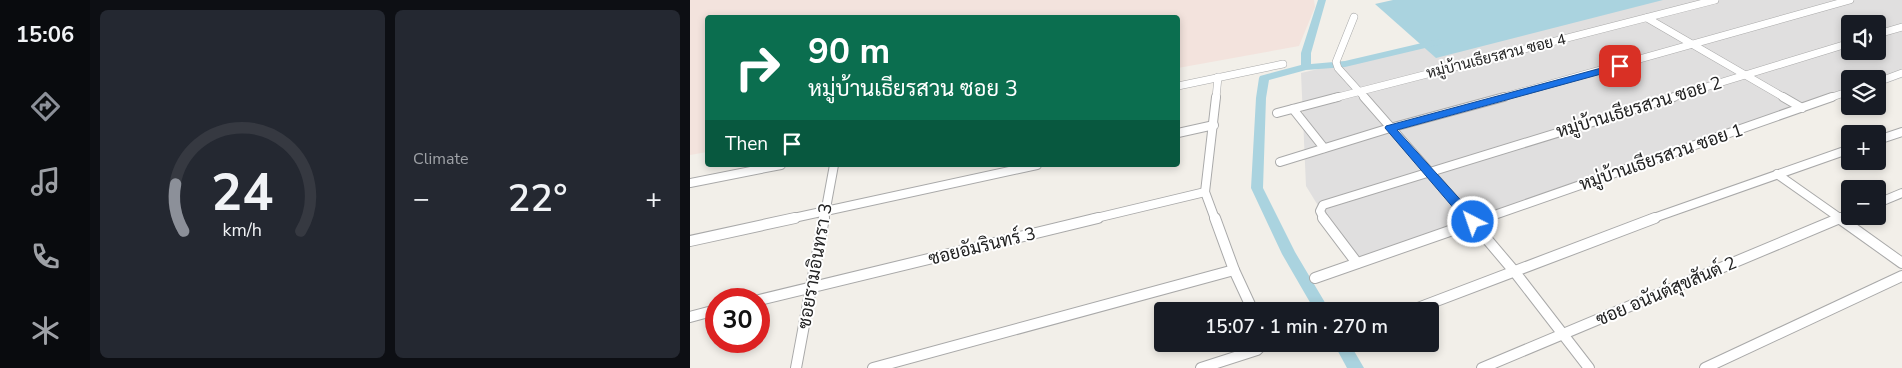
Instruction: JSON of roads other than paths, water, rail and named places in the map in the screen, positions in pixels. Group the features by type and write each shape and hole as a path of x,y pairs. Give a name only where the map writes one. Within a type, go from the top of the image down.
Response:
{"street":[{"name":"หมู่บ้านเธียรสวน ซอย 4","path":"1277,113 1715,0"},
{"path":"1280,162 1390,128 1850,0"},
{"path":"1354,18 1337,65 1357,91 1514,271 1589,368"},
{"path":"1647,18 1802,108"},
{"path":"1886,31 1902,26"},
{"name":"หมู่บ้านเธียรสวน ซอย 2","path":"1357,263 1324,220 1320,211 1323,205 1841,46"},
{"path":"1180,86 1283,64"},
{"path":"1886,79 1902,73"},
{"path":"1218,78 1205,192 1234,270 1249,302"},
{"name":"หมู่บ้านเธียรสวน ซอย 1","path":"1315,278 1841,94"},
{"path":"1293,109 1324,148"},
{"path":"1180,133 1214,125"},
{"path":"1886,137 1902,132"},
{"path":"1433,302 1777,174 1841,152"},
{"path":"690,183 771,167"},
{"name":"ซอยรามอินทรา 3","path":"796,368 834,167"},
{"path":"690,241 1028,167"},
{"path":"1777,174 1841,214"},
{"name":"ซอยอัมรินทร์ 3","path":"770,297 1205,192"},
{"path":"1886,200 1900,196"},
{"name":"ซอย อนันต์สุขสันต์ 2","path":"1482,368 1841,218"},
{"path":"1856,225 1902,263"},
{"path":"873,368 1234,270"},
{"path":"1705,368 1902,276"},
{"path":"690,317 705,313"},
{"path":"1201,368 1251,352"}],"water":[{"path":"1393,0 1663,0 1436,58 1375,4"}],"waterway":[{"path":"1306,67 1306,53 1322,0"},
{"path":"1306,67 1345,64 1439,42"},
{"path":"1306,67 1264,78 1261,98 1257,188 1289,254 1318,302"},
{"path":"1347,352 1356,368"}]}
